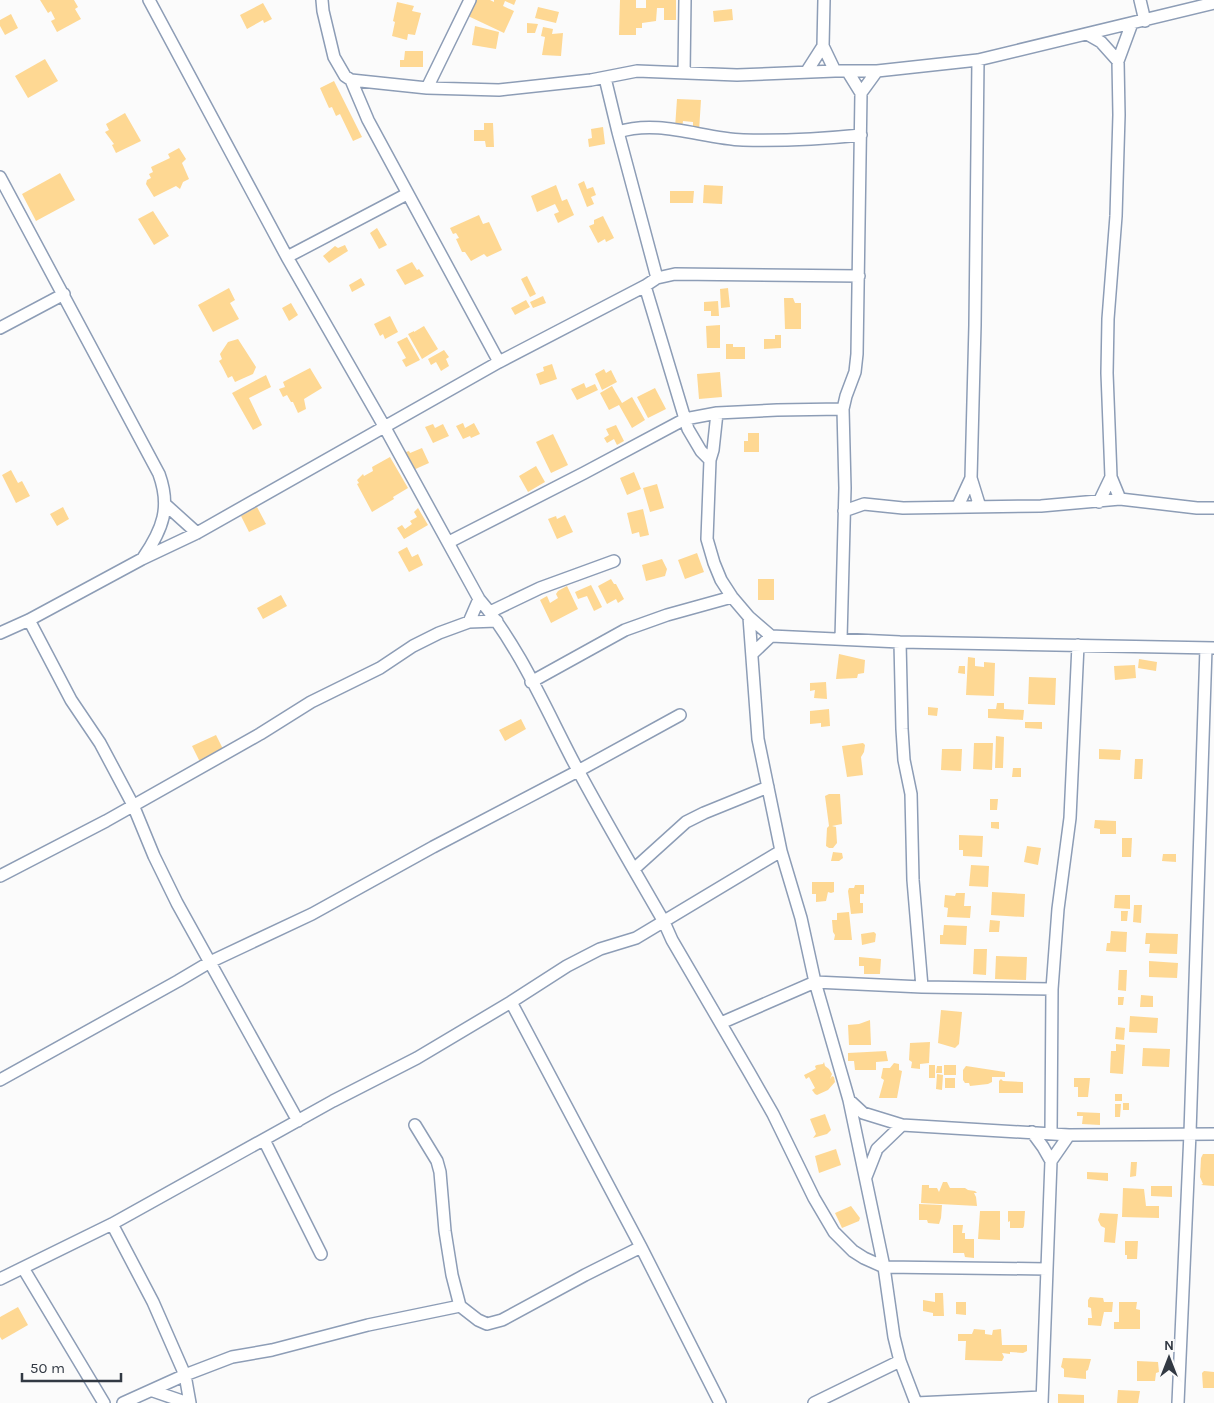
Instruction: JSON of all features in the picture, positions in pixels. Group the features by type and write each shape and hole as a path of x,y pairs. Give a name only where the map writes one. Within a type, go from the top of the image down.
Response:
{"street":[{"path":"149,0 287,257 384,426 479,599 494,617 531,682 578,771 664,922 672,940 773,1114 814,1198 834,1232 853,1251 884,1267 1047,1269"},
{"path":"322,0 334,57 345,76 351,80 427,88 498,90 606,78 637,71 737,75 848,72 877,71 978,60 1214,3"},
{"path":"427,88 470,0"},
{"path":"684,0 684,73"},
{"path":"824,0 823,46 835,71"},
{"path":"1140,0 1145,21"},
{"path":"1120,499 1111,477 1107,364 1108,319 1116,207 1119,115 1118,62 1126,35 1132,23"},
{"path":"1087,34 1101,42 1118,62"},
{"path":"807,72 823,46"},
{"path":"978,60 971,478 980,507"},
{"path":"841,639 845,488 843,410 855,372 857,354 862,93 877,71"},
{"path":"848,72 862,93"},
{"path":"606,78 618,132 657,278"},
{"path":"351,80 368,120 406,194 499,362"},
{"path":"618,132 632,128 652,126 741,140 811,140 861,136"},
{"path":"0,177 159,474 164,488 166,506 158,533 142,559"},
{"path":"287,257 406,194"},
{"path":"0,633 29,620 142,559 197,533 499,362 657,278 675,274 859,276"},
{"path":"645,286 688,430 701,452 710,460"},
{"path":"0,328 64,294"},
{"path":"448,542 584,474 685,419 717,413 777,410 843,410"},
{"path":"717,413 710,460 707,539 721,580 732,597 749,617 771,636 900,642 1210,648 1178,1403"},
{"path":"1099,502 1111,477"},
{"path":"958,506 971,478"},
{"path":"845,488 864,504"},
{"path":"844,511 864,504 903,508 1041,506 1120,499 1197,508 1214,508"},
{"path":"166,506 197,533"},
{"path":"0,876 260,734 311,702 380,668 413,646 439,632 469,622 494,617 540,588 614,561"},
{"path":"531,682 625,630 667,615 732,597"},
{"path":"469,622 479,599"},
{"path":"749,617 758,739 781,851 801,918 815,982 849,1100 884,1267 900,1361 916,1403 1042,1400 1050,1161 1044,1148 1032,1132"},
{"path":"29,620 71,700 100,743 133,805 154,856 298,1121"},
{"path":"752,654 771,636"},
{"path":"900,642 904,760 911,794 914,889 922,987"},
{"path":"1051,1133 1052,989 1058,909 1070,818 1078,645"},
{"path":"0,1080 210,962 312,914 432,847 578,771 680,715"},
{"path":"634,869 686,822 704,812 768,787"},
{"path":"0,1279 112,1224 298,1121 417,1058 567,966 600,949 636,938 781,851"},
{"path":"721,1023 815,982 922,987 1052,989"},
{"path":"511,1002 720,1403"},
{"path":"849,1100 864,1113 902,1125 1069,1135 1214,1134"},
{"path":"415,1125 437,1161 440,1172 446,1240 460,1306 478,1320 487,1324 502,1320 640,1247"},
{"path":"866,1178 877,1149 902,1125"},
{"path":"1050,1161 1069,1135"},
{"path":"264,1140 321,1254"},
{"path":"112,1224 153,1302 185,1375 189,1403 153,1391"},
{"path":"23,1268 104,1403"},
{"path":"123,1403 185,1375 232,1358 272,1350 368,1325 460,1306"},
{"path":"814,1403 900,1361"}],"building":[{"path":"40,0 74,0 78,7 75,9 81,19 57,32 51,21 55,19 51,11 48,13"},
{"path":"476,0 490,0 494,2 494,0 516,0 514,5 505,1 503,6 514,11 504,33 468,16"},
{"path":"620,0 636,0 636,8 646,8 646,0 676,0 676,20 664,20 664,8 657,8 656,21 642,23 642,28 636,28 636,35 619,35"},
{"path":"397,2 414,6 412,11 421,13 415,35 408,34 407,40 392,36"},
{"path":"263,3 272,19 264,23 263,20 247,29 240,15"},
{"path":"538,7 559,12 556,23 535,18"},
{"path":"732,9 733,20 714,22 713,11"},
{"path":"11,14 18,28 5,35 0,26 0,20"},
{"path":"527,23 538,24 535,33 527,33"},
{"path":"475,26 499,32 496,49 472,45"},
{"path":"543,27 553,29 552,34 563,33 561,56 542,55 545,37 541,36"},
{"path":"405,51 423,51 423,67 400,67 400,60 404,60"},
{"path":"45,59 58,81 28,98 15,76"},
{"path":"334,81 362,137 353,141 340,114 336,116 332,107 329,108 320,88"},
{"path":"677,99 701,100 699,131 693,131 693,122 683,121 682,128 675,128"},
{"path":"125,113 141,141 116,153 112,145 114,144 105,132 109,130 106,124"},
{"path":"484,123 493,123 494,147 486,147 485,141 474,141 474,130 484,130"},
{"path":"603,127 605,144 589,147 588,139 592,138 591,129"},
{"path":"179,148 186,159 182,163 189,179 183,182 180,189 176,186 154,197 146,184 147,180 151,178 149,174 153,172 151,167 170,158 168,154"},
{"path":"60,173 75,200 36,221 22,194"},
{"path":"584,181 587,189 593,187 596,195 591,197 594,204 587,207 578,184"},
{"path":"556,185 562,201 567,199 574,215 558,223 554,214 559,212 555,204 537,212 531,196"},
{"path":"704,185 723,186 722,204 703,203"},
{"path":"670,191 694,191 693,203 670,203"},
{"path":"153,211 169,236 154,245 138,219"},
{"path":"479,215 483,224 489,222 502,250 487,257 484,254 471,261 465,252 462,252 456,239 459,238 456,233 453,234 450,228"},
{"path":"603,216 614,238 606,242 605,239 598,243 589,226 594,224 594,220"},
{"path":"377,228 387,245 379,249 370,233"},
{"path":"345,245 348,251 329,263 323,256 335,246 338,248"},
{"path":"412,262 424,276 405,285 396,270"},
{"path":"527,276 536,294 530,297 521,279"},
{"path":"361,278 365,285 352,292 349,285"},
{"path":"229,288 235,300 230,303 239,319 213,332 198,305"},
{"path":"728,288 730,307 721,308 720,289"},
{"path":"543,296 546,303 533,308 530,302"},
{"path":"784,298 793,298 795,303 801,303 801,329 785,329"},
{"path":"526,300 530,307 515,315 511,308"},
{"path":"718,301 719,316 711,316 711,311 704,311 704,302"},
{"path":"291,303 298,315 289,321 282,308"},
{"path":"390,316 398,332 385,339 383,334 380,336 374,324"},
{"path":"720,325 720,348 707,348 706,326"},
{"path":"424,326 438,349 422,359 408,334"},
{"path":"775,335 781,335 781,348 764,349 764,339 775,339"},
{"path":"407,337 420,360 406,367 402,360 406,358 397,342"},
{"path":"238,339 256,367 253,374 235,382 232,376 228,378 219,361 222,359 220,354 228,342"},
{"path":"726,344 733,344 733,347 745,347 745,359 726,359"},
{"path":"444,350 449,357 446,359 449,366 441,371 436,362 431,365 428,359"},
{"path":"552,364 557,379 540,385 536,374 544,371 543,367"},
{"path":"310,368 322,388 304,399 306,409 298,413 293,402 291,402 287,395 283,397 279,389 285,387 283,382"},
{"path":"604,369 606,373 611,370 617,382 602,390 595,374"},
{"path":"720,372 722,397 699,399 697,374"},
{"path":"266,375 271,387 249,398 262,425 253,430 232,393"},
{"path":"584,383 586,388 595,384 598,390 577,400 571,389"},
{"path":"612,386 622,403 632,397 645,420 632,428 619,405 609,410 600,393"},
{"path":"655,388 666,409 648,418 637,397"},
{"path":"463,423 465,428 474,423 480,434 463,439 456,426"},
{"path":"433,424 435,428 443,424 449,436 433,443 425,427"},
{"path":"616,425 624,441 617,445 614,439 607,443 604,438 609,435 606,429"},
{"path":"748,433 759,433 759,452 744,452 744,441 748,441"},
{"path":"553,434 568,465 551,473 536,442"},
{"path":"422,448 429,463 411,471 403,453 409,451 410,453"},
{"path":"390,457 408,488 372,512 357,484 359,483 357,480 363,474 364,476 373,471 372,467"},
{"path":"536,466 545,482 528,492 519,476"},
{"path":"11,470 18,483 22,481 30,496 16,503 2,475"},
{"path":"634,472 641,489 627,495 620,478"},
{"path":"657,484 664,508 650,512 643,488"},
{"path":"63,507 69,519 57,526 50,514"},
{"path":"257,507 266,524 249,532 241,516"},
{"path":"418,508 428,525 404,539 397,528 402,525 405,529 412,524 410,521 417,517 414,512"},
{"path":"643,509 649,535 640,537 639,532 632,534 627,513"},
{"path":"565,515 573,532 557,539 548,519 556,516 557,519"},
{"path":"407,547 412,557 418,554 423,565 409,572 398,552"},
{"path":"697,553 704,572 685,579 678,560"},
{"path":"662,559 667,569 665,576 646,581 642,565"},
{"path":"611,579 624,599 618,603 616,599 607,604 598,586"},
{"path":"758,579 774,579 774,600 758,600"},
{"path":"591,585 602,607 594,611 587,596 578,599 575,592"},
{"path":"567,586 578,609 551,623 540,600 547,596 550,603 558,598 556,594 558,591"},
{"path":"281,595 287,606 263,619 257,608"},
{"path":"839,654 865,660 864,673 858,674 857,678 836,679"},
{"path":"968,657 975,658 975,666 984,667 984,662 995,663 994,696 966,695"},
{"path":"1139,659 1157,662 1156,671 1138,668"},
{"path":"1135,665 1136,678 1115,680 1114,666"},
{"path":"959,666 965,666 965,674 958,673"},
{"path":"1029,677 1056,678 1055,705 1028,704"},
{"path":"826,682 827,699 814,698 815,690 810,691 810,683"},
{"path":"997,703 1004,703 1004,709 1024,710 1023,720 988,718 988,709 996,709"},
{"path":"928,707 938,708 937,716 928,715"},
{"path":"829,709 830,726 821,727 821,723 810,724 810,711"},
{"path":"521,719 526,729 505,741 499,730"},
{"path":"1025,722 1042,722 1042,729 1025,728"},
{"path":"216,735 224,751 200,762 192,746"},
{"path":"996,736 1004,737 1003,768 995,768"},
{"path":"863,743 865,745 864,752 861,757 863,775 847,777 842,746"},
{"path":"974,743 993,743 992,770 973,769"},
{"path":"942,749 962,749 961,771 941,770"},
{"path":"1099,749 1121,750 1120,760 1099,759"},
{"path":"1135,759 1143,759 1142,779 1134,779"},
{"path":"1013,768 1021,768 1021,777 1012,777"},
{"path":"840,794 842,824 832,826 836,827 837,843 833,848 826,846 827,828 829,826 825,796"},
{"path":"990,799 998,799 997,810 990,810"},
{"path":"1095,820 1116,821 1116,834 1100,834 1100,829 1094,828"},
{"path":"991,822 999,822 999,829 991,828"},
{"path":"959,835 983,836 982,857 963,856 963,850 959,850"},
{"path":"1122,838 1132,838 1131,857 1122,857"},
{"path":"1027,846 1041,848 1038,865 1024,862"},
{"path":"833,852 842,853 843,858 839,861 831,861"},
{"path":"1163,854 1176,854 1176,862 1162,861"},
{"path":"971,865 989,866 988,887 969,886"},
{"path":"812,882 834,882 834,892 828,892 826,901 816,902 816,894 812,894"},
{"path":"855,885 864,885 864,894 860,894 860,903 863,903 863,913 851,914 848,891 849,888 854,888"},
{"path":"992,892 1025,894 1024,917 991,915"},
{"path":"956,893 965,893 964,906 971,906 970,918 947,917 948,908 944,907 945,895 955,896"},
{"path":"1115,895 1130,895 1130,909 1114,908"},
{"path":"1134,905 1142,905 1141,923 1133,922"},
{"path":"1121,911 1128,911 1127,921 1121,921"},
{"path":"849,912 852,940 834,940 832,920 837,920 837,913"},
{"path":"990,920 1000,921 999,932 989,932"},
{"path":"944,925 967,926 966,945 940,944 940,935 943,935"},
{"path":"1111,931 1127,932 1126,952 1106,951 1107,943 1110,943"},
{"path":"874,932 876,934 875,942 862,945 861,934"},
{"path":"1146,933 1178,934 1177,954 1149,953 1150,944 1145,944"},
{"path":"974,949 987,949 986,975 973,974"},
{"path":"996,956 1027,957 1026,980 995,979"},
{"path":"859,957 881,959 880,974 864,974 864,966 859,966"},
{"path":"1149,961 1178,963 1177,978 1149,977"},
{"path":"1119,970 1127,970 1126,991 1118,990"},
{"path":"1141,995 1153,996 1153,1007 1140,1007"},
{"path":"1118,997 1124,997 1123,1005 1118,1005"},
{"path":"941,1010 962,1012 959,1044 955,1048 938,1043"},
{"path":"1130,1016 1158,1018 1157,1033 1129,1032"},
{"path":"870,1020 871,1045 849,1045 848,1025"},
{"path":"1116,1027 1125,1028 1124,1040 1115,1039"},
{"path":"930,1042 929,1063 920,1064 920,1069 911,1068 912,1062 909,1060 910,1043"},
{"path":"1116,1044 1125,1045 1123,1074 1110,1073 1111,1051 1116,1051"},
{"path":"1143,1048 1170,1049 1169,1067 1142,1066"},
{"path":"886,1051 888,1061 876,1062 876,1070 855,1070 854,1061 848,1061 848,1053"},
{"path":"824,1062 832,1074 830,1079 832,1076 834,1077 835,1082 828,1090 817,1095 812,1090 815,1088 809,1077 806,1079 804,1075 816,1069 815,1066"},
{"path":"894,1063 899,1064 899,1070 902,1071 897,1098 879,1098 884,1080 881,1078 883,1068 890,1068"},
{"path":"929,1065 935,1065 935,1078 929,1078"},
{"path":"944,1065 956,1065 956,1075 944,1075"},
{"path":"937,1066 942,1066 942,1073 936,1073"},
{"path":"966,1066 1005,1072 1005,1077 992,1077 992,1082 988,1084 970,1086 969,1083 965,1083 963,1080 963,1070"},
{"path":"937,1074 943,1075 942,1090 936,1089"},
{"path":"945,1078 955,1078 955,1088 945,1088"},
{"path":"1074,1078 1090,1078 1088,1097 1078,1097 1078,1087 1074,1087"},
{"path":"1001,1079 1003,1081 1023,1082 1023,1093 999,1093 999,1081"},
{"path":"1115,1094 1122,1094 1122,1101 1115,1101"},
{"path":"1123,1103 1129,1103 1129,1110 1123,1110"},
{"path":"1115,1104 1121,1104 1120,1117 1115,1117"},
{"path":"1077,1112 1100,1113 1100,1125 1082,1124 1083,1116 1077,1116"},
{"path":"825,1114 831,1130 827,1134 813,1138 816,1134 810,1119"},
{"path":"836,1149 841,1165 819,1173 815,1156"},
{"path":"1203,1154 1214,1154 1214,1186 1201,1185 1203,1184 1200,1177"},
{"path":"1131,1162 1137,1162 1136,1176 1130,1177"},
{"path":"1087,1172 1108,1173 1108,1181 1087,1179"},
{"path":"943,1182 947,1182 950,1188 965,1188 975,1191 977,1193 974,1193 977,1206 921,1203 922,1185 929,1185 929,1188 937,1188 939,1192"},
{"path":"1151,1186 1172,1186 1172,1197 1151,1196"},
{"path":"1123,1188 1144,1189 1146,1206 1159,1206 1159,1218 1122,1217"},
{"path":"919,1204 942,1205 939,1224 928,1223 927,1220 919,1220"},
{"path":"851,1206 860,1218 859,1221 842,1228 835,1213"},
{"path":"980,1211 1000,1211 1000,1240 978,1239"},
{"path":"1008,1211 1025,1211 1023,1228 1010,1228"},
{"path":"1100,1213 1118,1214 1115,1243 1104,1242 1105,1228 1101,1226 1098,1220"},
{"path":"953,1225 963,1225 962,1233 965,1233 965,1239 974,1239 974,1258 965,1257 964,1253 953,1253"},
{"path":"1125,1241 1138,1241 1137,1259 1127,1259 1127,1255 1125,1255"},
{"path":"935,1293 943,1293 944,1316 933,1316 933,1313 923,1311 923,1300 935,1302"},
{"path":"1090,1297 1103,1298 1104,1302 1113,1302 1112,1312 1104,1312 1101,1326 1088,1325 1088,1318 1092,1318 1091,1308 1088,1307"},
{"path":"956,1302 966,1302 966,1315 956,1314"},
{"path":"1119,1302 1137,1302 1136,1309 1140,1310 1140,1329 1114,1329 1114,1322 1119,1322"},
{"path":"18,1307 28,1325 2,1340 0,1337 0,1317"},
{"path":"974,1329 985,1330 985,1334 992,1335 993,1330 1001,1329 1002,1345 1027,1345 1027,1351 1023,1353 1002,1353 1004,1357 1002,1361 965,1360 966,1341 958,1341 958,1334 972,1334"},
{"path":"1063,1358 1091,1359 1086,1371 1086,1379 1064,1377 1064,1369 1061,1367"},
{"path":"1137,1361 1158,1362 1159,1372 1156,1373 1155,1381 1137,1381"},
{"path":"1204,1371 1214,1372 1214,1388 1203,1388 1202,1373"},
{"path":"1118,1390 1140,1391 1138,1403 1117,1403"},
{"path":"1058,1394 1084,1395 1084,1403 1058,1403"}]}
